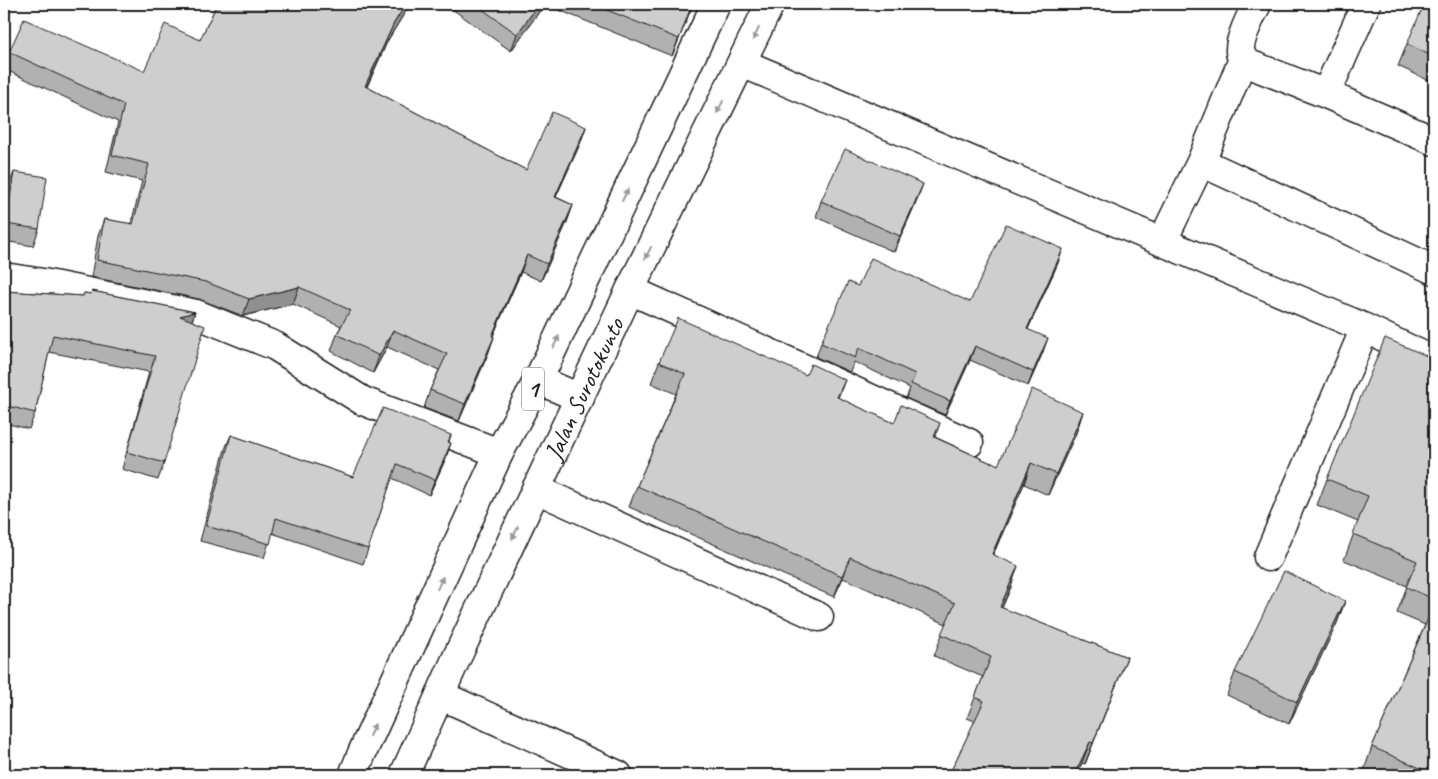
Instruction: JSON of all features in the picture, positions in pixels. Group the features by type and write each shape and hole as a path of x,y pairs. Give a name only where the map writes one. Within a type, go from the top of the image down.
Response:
{"main road":[{"name":"Jalan Surotokunto","path":"353,775 499,453 538,380 716,4"},
{"name":"Jalan Surotokunto","path":"409,773 440,695 536,488 630,290 770,4"},
{"path":"1257,4 1246,26 1240,50 1243,59 1249,64 1326,94 1434,141"},
{"path":"1326,94 1366,4"},
{"path":"1162,242 1201,162 1243,59"},
{"path":"742,63 1365,328 1434,361"},
{"path":"1201,162 1434,270"},
{"path":"4,278 43,283 196,314 275,346 363,401 499,453"},
{"path":"630,290 969,443"},
{"path":"1268,557 1365,328"},
{"path":"538,380 580,398"},
{"path":"536,488 819,617"},
{"path":"440,695 618,775"}],"building":[{"path":"217,4 406,4 394,23 365,86 526,170 552,112 586,127 555,197 573,205 547,264 527,255 465,404 430,390 447,354 393,330 379,356 337,334 350,310 299,287 249,299 206,282 97,260 104,219 133,224 149,164 112,155 124,105 9,52 24,19 144,71 165,24 200,40"},
{"path":"475,4 539,4 517,34"},
{"path":"592,4 692,4 679,39"},
{"path":"1424,4 1434,4 1434,57 1407,44"},
{"path":"845,149 923,184 900,236 821,201"},
{"path":"14,172 47,177 39,229 6,224"},
{"path":"1006,224 1063,249 1027,329 1048,338 1033,372 975,346 950,401 911,384 915,374 859,348 855,358 821,343 848,282 858,286 871,258 970,302"},
{"path":"4,291 83,296 84,293 91,294 92,291 195,312 180,316 205,326 164,463 127,452 155,356 53,335 35,413 4,405"},
{"path":"678,318 806,375 811,364 845,380 837,397 894,423 901,405 940,423 934,437 998,465 1032,389 1083,412 1056,474 1031,463 992,554 1018,566 1000,607 1127,657 1093,743 1090,742 1074,775 949,775 984,701 975,697 991,657 941,634 955,603 850,557 842,576 637,486 685,374 659,362"},
{"path":"1385,338 1434,359 1434,599 1406,587 1417,561 1353,534 1368,496 1327,479"},
{"path":"383,408 451,435 448,442 451,443 435,480 397,464 368,549 276,518 270,544 206,526 231,435 353,477"},
{"path":"1284,571 1345,601 1297,702 1235,672"},
{"path":"1434,605 1434,774 1372,747"}]}
